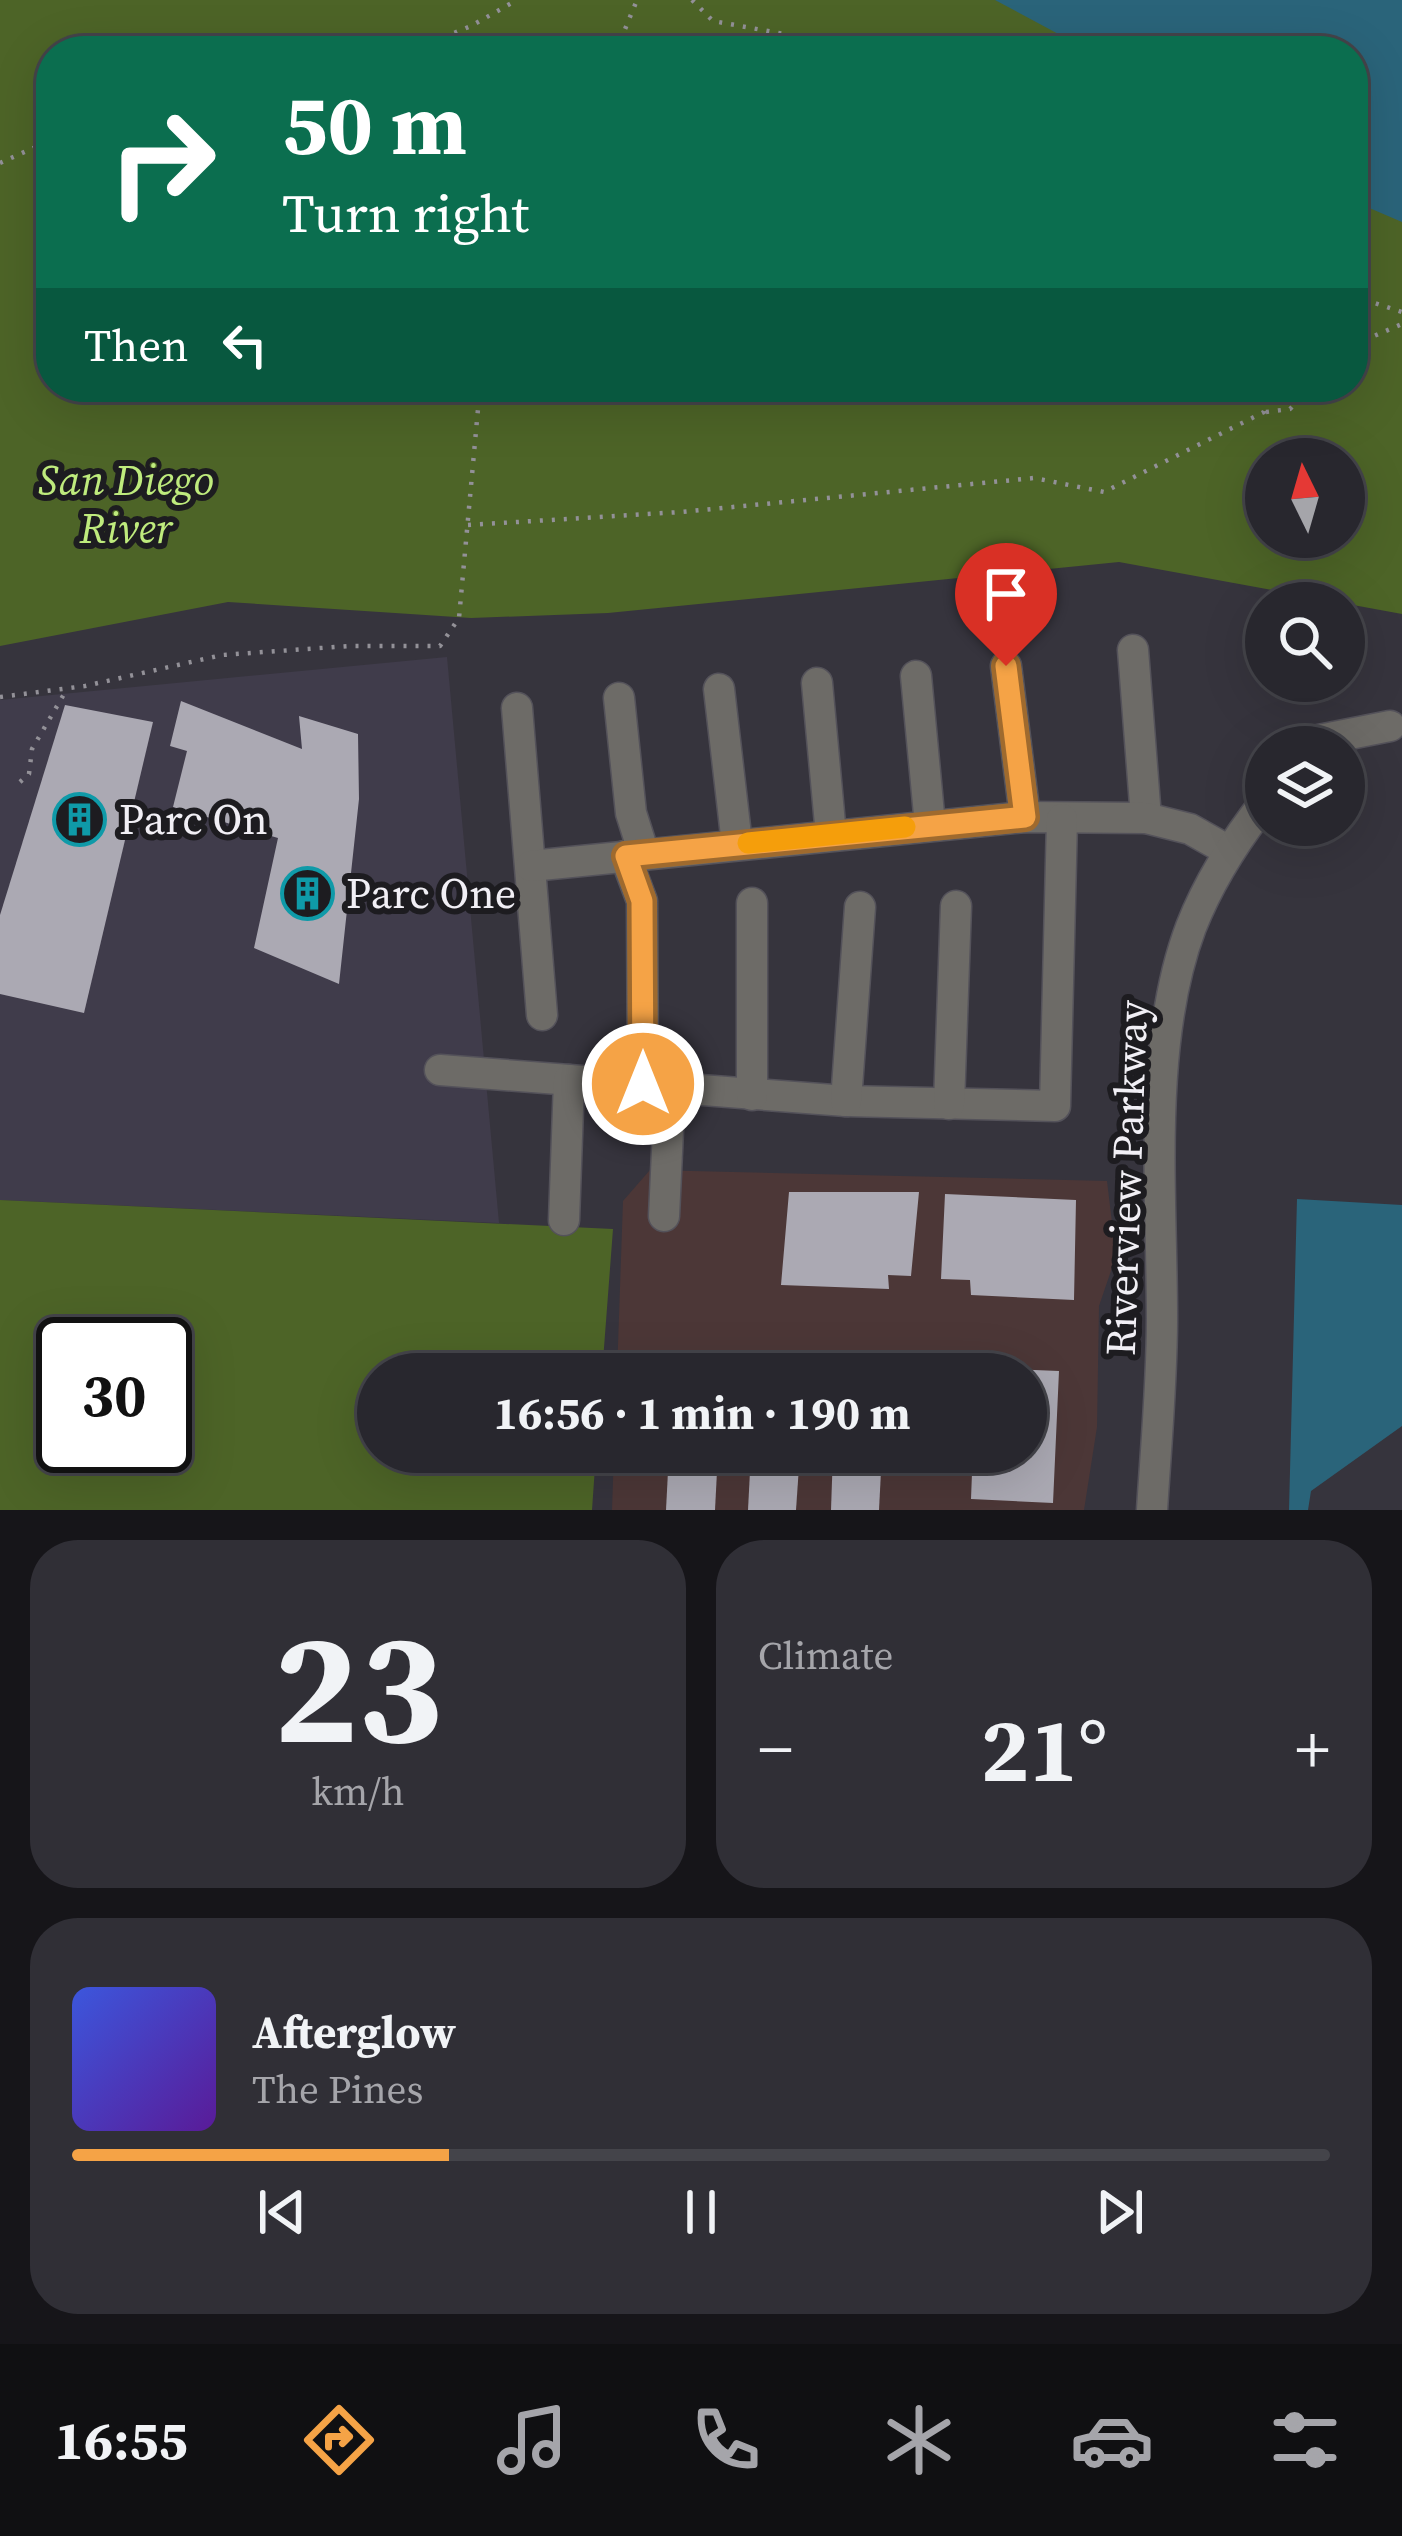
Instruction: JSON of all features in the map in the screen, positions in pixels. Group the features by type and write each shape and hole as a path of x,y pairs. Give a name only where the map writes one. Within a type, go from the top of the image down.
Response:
{"street":[{"path":"1132,650 1146,818"},
{"path":"1006,666 1025,817"},
{"path":"916,676 930,825"},
{"path":"817,683 831,835"},
{"path":"719,688 737,844"},
{"path":"619,698 642,901 664,1216"},
{"path":"517,708 542,1015"},
{"path":"1365,731 1390,726"},
{"path":"531,866 1025,817 1146,818 1190,830 1229,851"},
{"path":"440,1070 846,1101 1054,1106 1061,819"},
{"name":"Riverview Parkway","path":"1152,1510 1162,1332 1162,1109 1171,1001 1191,927 1245,829"},
{"path":"752,903 752,1095"},
{"path":"949,1104 956,906"},
{"path":"846,1101 860,908"},
{"path":"564,1220 569,1080"}],"path":[{"path":"447,36 517,0"},
{"path":"622,36 637,0"},
{"path":"692,0 713,22 792,36"},
{"path":"0,163 36,147"},
{"path":"1368,301 1402,312"},
{"path":"1368,338 1402,324"},
{"path":"0,697 67,689 222,655 349,646 440,646 460,618 479,402"},
{"path":"1262,402 1264,412"},
{"path":"467,525 682,512 1034,478 1104,492 1264,412 1291,409 1297,402"},
{"path":"20,782 28,774 32,749 67,689"}],"shaded area":[{"path":"447,657 499,1223 0,1200 0,700"},
{"path":"650,1170 1107,1181 1116,1256 1099,1306 1097,1427 1084,1510 612,1510 613,1473 1047,1473 1047,1353 618,1353 623,1201"}],"green space":[{"name":"San Diego River","path":"0,0 1402,0 1402,614 1365,607 1365,582 1245,585 1119,562 608,613 471,618 228,602 0,646"},
{"path":"0,1200 613,1229 604,1353 357,1353 357,1473 595,1473 592,1510 0,1510"}],"water":[{"path":"995,0 1402,0 1402,222 1368,207 1368,36 1062,36"},
{"path":"1297,1199 1402,1205 1402,1426 1311,1491 1308,1510 1289,1510"}],"building":[{"name":"Parc One","path":"181,701 302,749 299,716 358,734 359,799 339,984 254,948 278,838 173,807 187,751 170,746"},
{"name":"Parc On","path":"65,705 153,722 84,1013 0,994 0,915"},
{"path":"789,1192 919,1192 911,1276 888,1275 889,1289 781,1285"},
{"path":"945,1194 1076,1200 1074,1300 971,1295 970,1280 941,1279"},
{"path":"1047,1371 1059,1371 1053,1503 971,1499 972,1473 1047,1473"},
{"path":"668,1473 717,1473 715,1510 666,1510"},
{"path":"750,1473 799,1473 796,1510 748,1510"},
{"path":"832,1473 881,1473 879,1510 831,1510"}],"slow traffic":[{"path":"748,843 905,827"}],"place":[{"name":"Parc On","path":"80,819"},
{"name":"Parc One","path":"307,893"}],"route":[{"path":"643,1084 642,901 626,856 1025,817 1006,666"}]}
